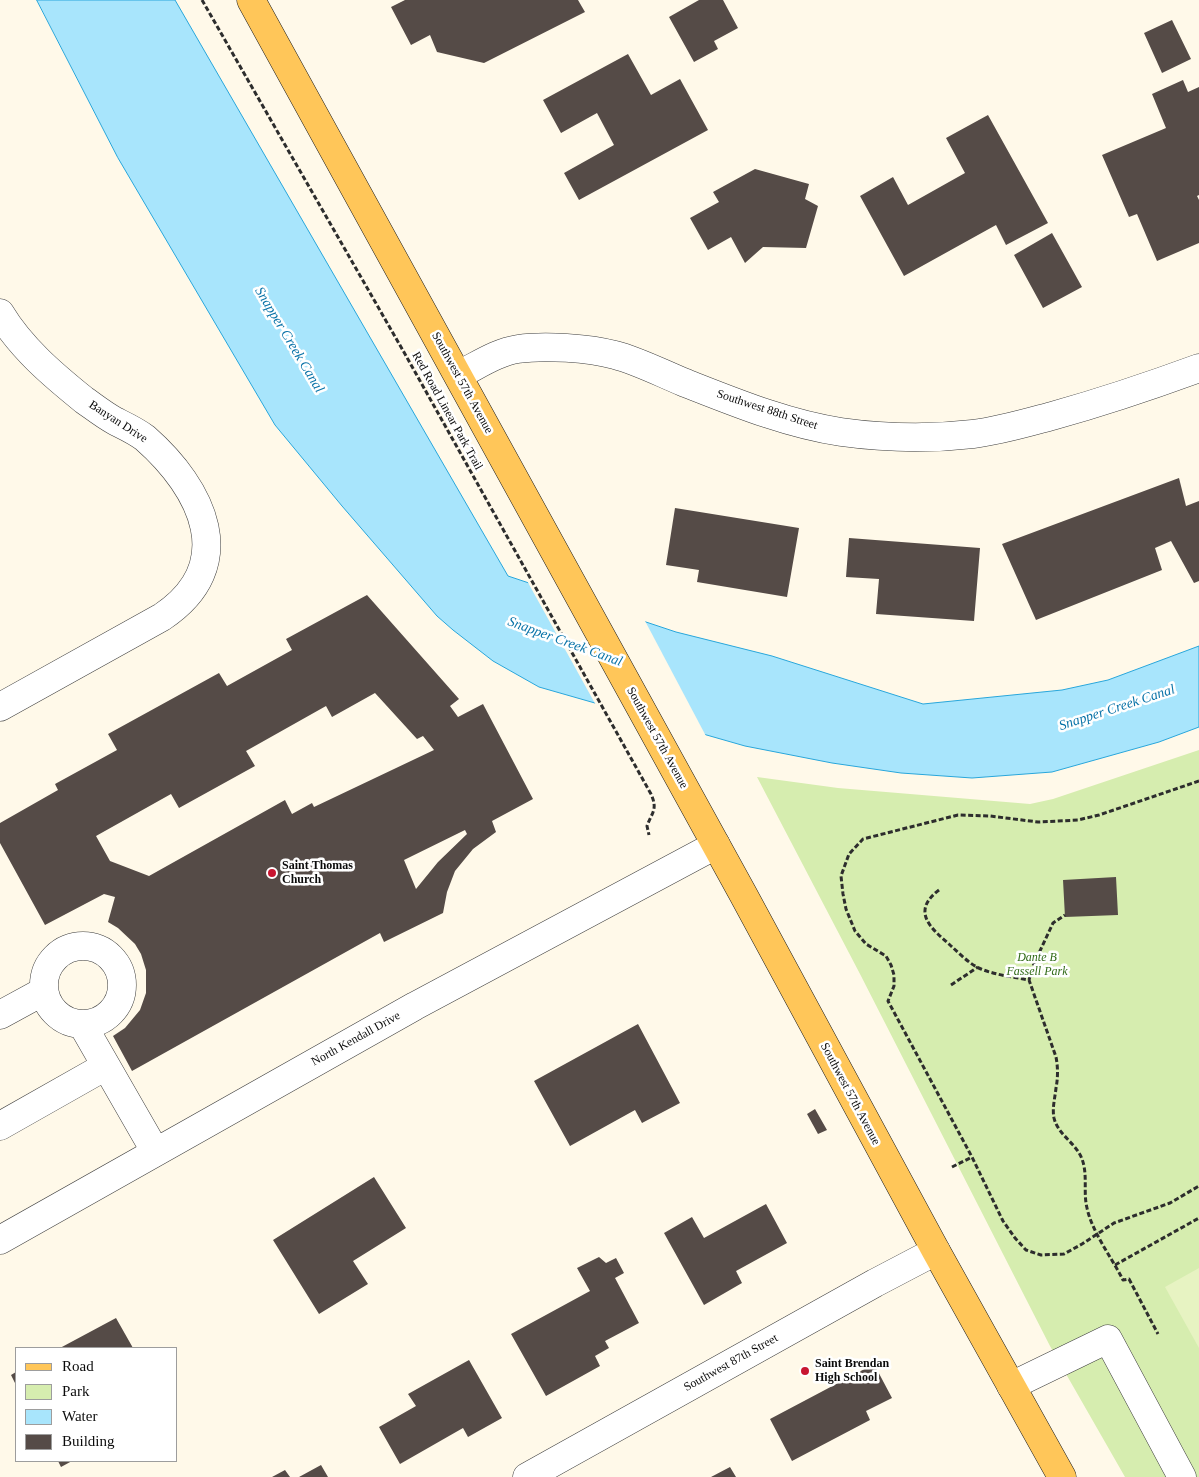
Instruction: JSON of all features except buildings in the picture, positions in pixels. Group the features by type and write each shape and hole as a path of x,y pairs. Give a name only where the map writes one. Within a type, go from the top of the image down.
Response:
{"main road":[{"name":"Southwest 57th Avenue","path":"251,0 570,577 936,1251 1062,1477"}],"street":[{"name":"Banyan Drive","path":"0,313 18,339 32,354 92,406 143,437 172,466 184,481 198,505 206,538 201,574 192,590 176,607 162,617 0,706"},
{"name":"Southwest 88th Street","path":"458,375 502,354 518,349 590,350 615,355 750,407 815,426 840,432 942,436 973,434 1016,425 1115,397 1199,368"},
{"name":"North Kendall Drive","path":"0,1240 415,1006 716,845"},
{"path":"84,945 98,948 109,955 118,966 122,979 122,993 117,1006 108,1016 96,1022 71,1023 61,1018 53,1011 44,991 44,977 49,964 59,954 71,948 84,945"},
{"path":"0,1015 44,991"},
{"path":"82,1024 155,1151"},
{"path":"0,1126 106,1066"},
{"name":"Southwest 87th Street","path":"527,1477 875,1282 936,1251"},
{"path":"1012,1386 1108,1340 1182,1477"}],"path":[{"name":"Red Road Linear Park Trail","path":"202,0 405,354 655,803 654,812 647,826 650,835"},
{"path":"1199,781 1078,820 1038,822 978,815 947,816 867,837 857,844 849,854 841,876 846,909 855,931 866,944 886,956 892,965 894,981 888,1001 1009,1230 1020,1245 1026,1250 1040,1255 1064,1254 1114,1224 1170,1203 1199,1186"},
{"path":"939,890 928,902 926,915 933,931 978,967 998,974 1029,980"},
{"path":"1065,914 1053,923 1033,966 1029,980 1056,1057 1058,1070 1053,1106 1054,1120 1081,1157 1085,1168 1087,1208 1097,1233 1123,1280 1129,1279 1158,1334"},
{"path":"951,985 978,967"},
{"path":"952,1167 972,1157"},
{"path":"1115,1265 1199,1218"}],"green space":[{"name":"Dante B Fassell Park","path":"1199,750 1199,1477 1125,1477 1050,1346 757,777 838,788 1030,804 1053,799"},
{"path":"1199,1268 1199,1348 1165,1287"}],"water":[{"name":"Snapper Creek Canal","path":"37,0 175,0 508,576 676,632 772,656 923,704 1062,690 1108,680 1199,646 1199,727 1159,742 1052,772 972,778 901,773 832,763 745,746 539,687 493,661 437,616 275,425 118,158"}],"pier":[{"path":"526,579 644,619 707,738 597,707"}],"place":[{"name":"Saint Thomas Church","path":"272,873"},
{"name":"Saint Brendan High School","path":"805,1371"}]}
